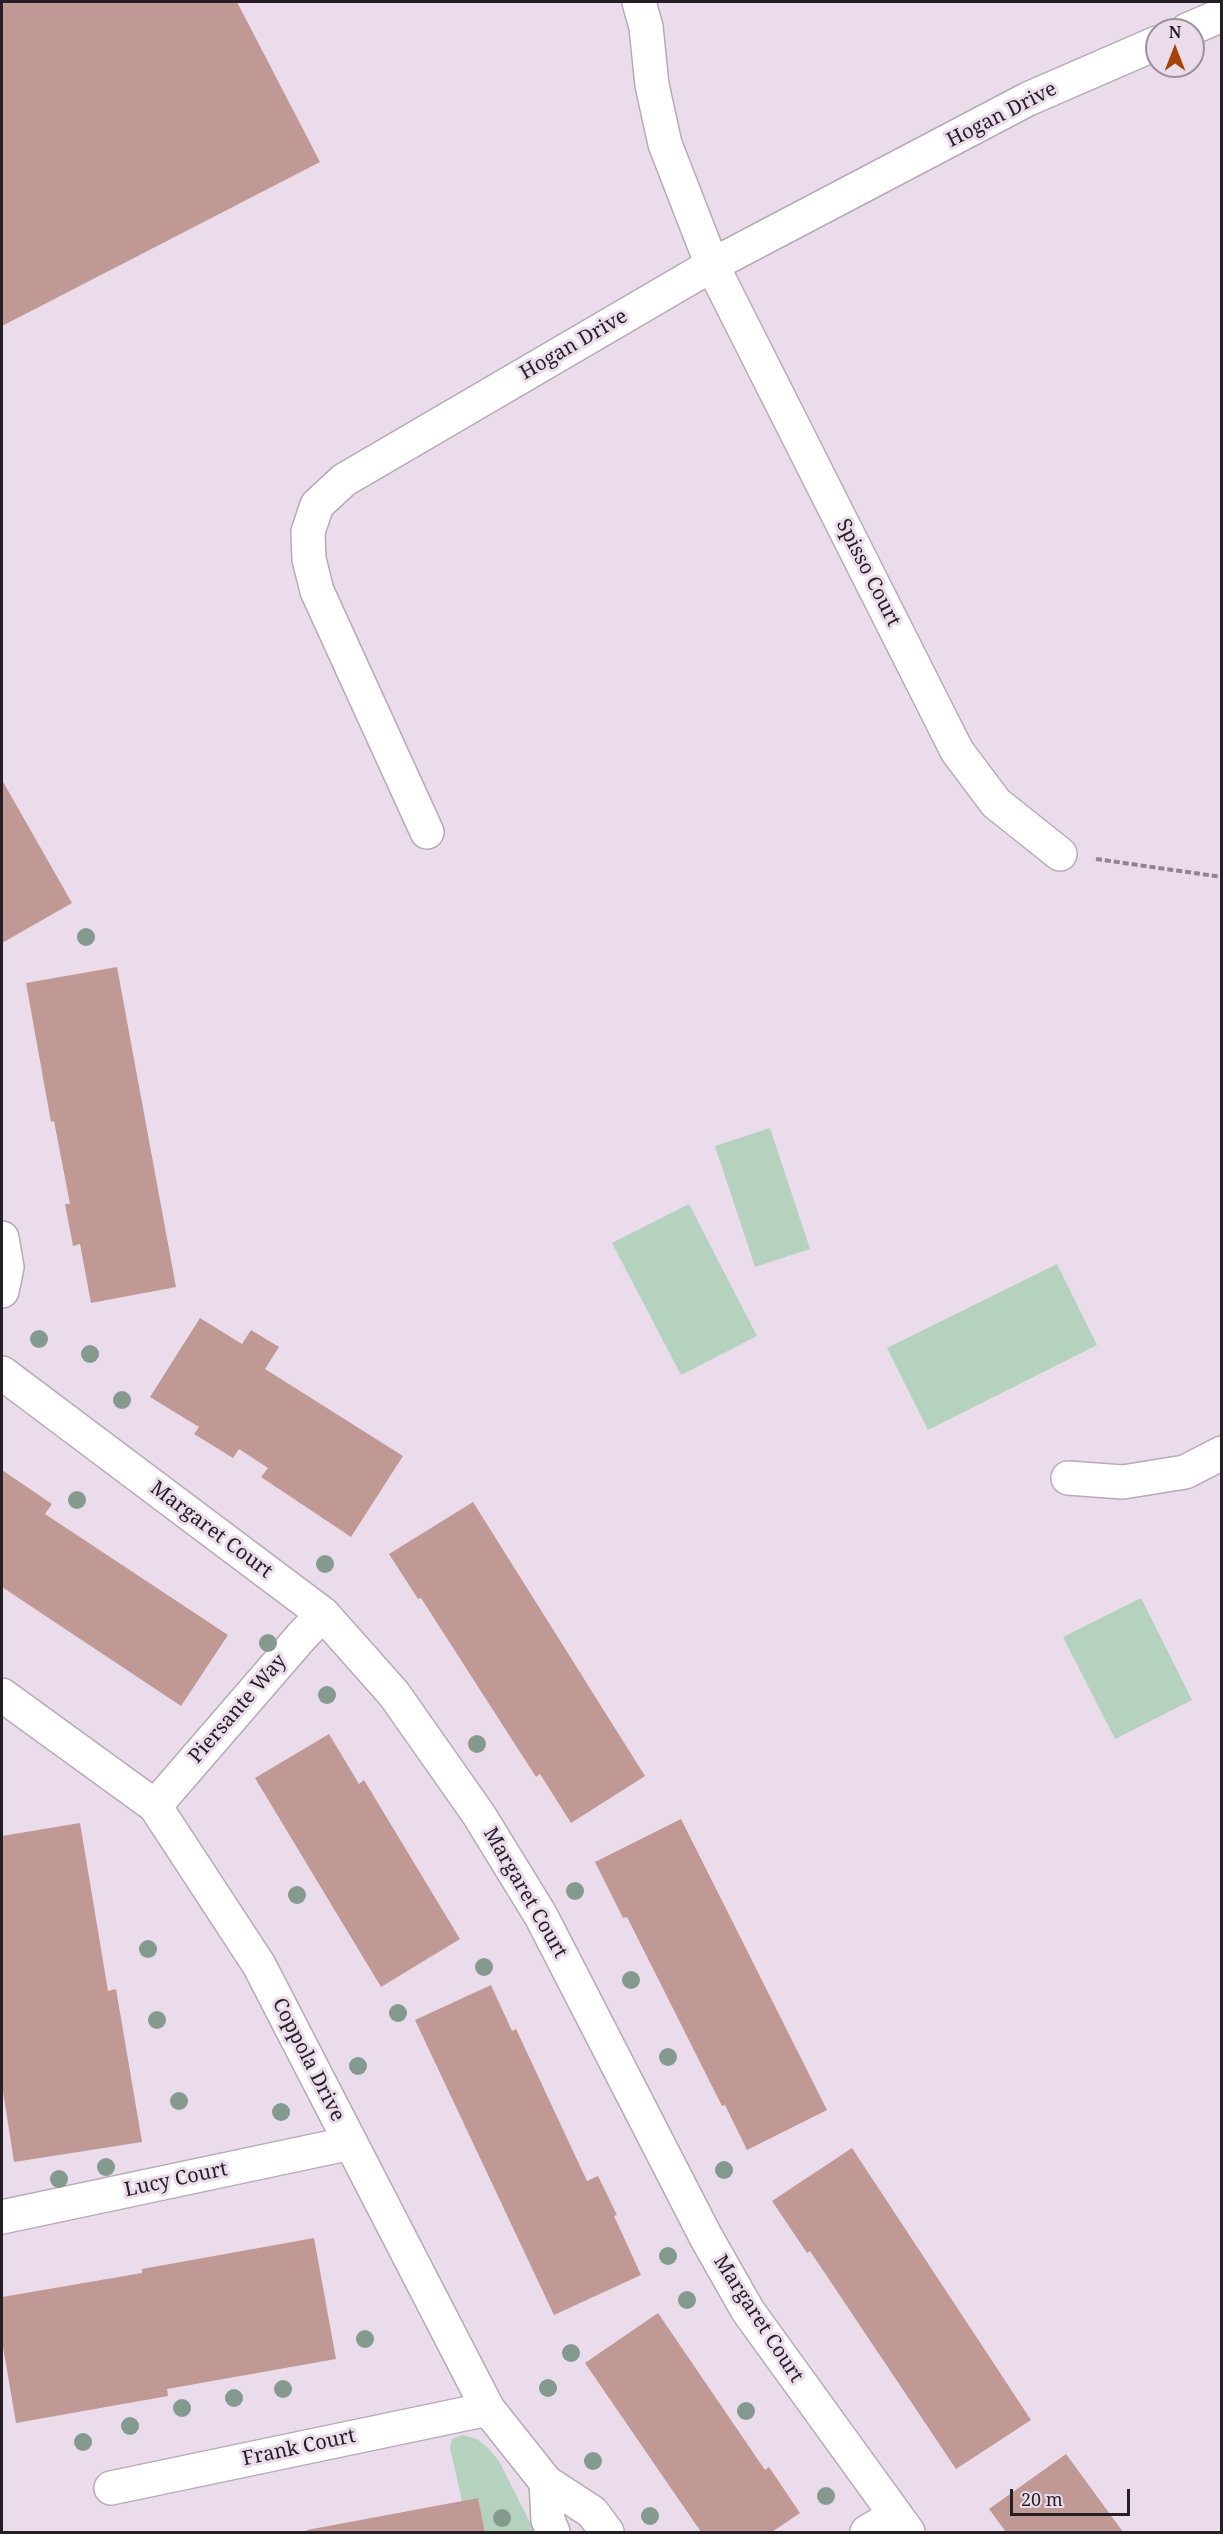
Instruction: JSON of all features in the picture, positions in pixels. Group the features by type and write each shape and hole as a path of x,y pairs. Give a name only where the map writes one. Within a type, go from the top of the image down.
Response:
{"street":[{"name":"Spisso Court","path":"639,2 646,27 652,85 666,144 712,265 957,750 996,803 1060,854"},
{"path":"1205,22 1221,15"},
{"name":"Hogan Drive","path":"427,832 317,591 309,559 308,532 317,505 344,480 712,265 1028,99 1145,48"},
{"path":"2,1238 7,1267 2,1291"},
{"name":"Margaret Court","path":"2,1373 323,1614 394,1694 479,1815 541,1916 706,2237 748,2311 901,2524"},
{"path":"1068,1478 1123,1482 1185,1472 1221,1453"},
{"name":"Piersante Way","path":"155,1806 323,1614"},
{"name":"Coppola Drive","path":"2,1695 155,1806 259,1965 488,2409 546,2482 592,2512 607,2532"},
{"name":"Lucy Court","path":"2,2217 351,2143"},
{"name":"Frank Court","path":"111,2488 488,2409"},
{"path":"546,2482 548,2520 553,2532"},
{"path":"867,2532 901,2524"}],"path":[{"path":"1060,854 1221,877"}],"green space":[{"path":"770,1128 810,1249 755,1267 715,1146"},
{"path":"689,1204 757,1336 681,1375 612,1243"},
{"path":"1057,1264 1097,1345 928,1430 887,1348"},
{"path":"1141,1598 1192,1700 1115,1739 1063,1637"},
{"path":"462,2435 477,2439 499,2461 535,2532 485,2532 478,2499 462,2501 450,2448 452,2439"}],"building":[{"path":"2,2 237,2 320,162 2,326"},
{"path":"2,780 72,903 2,943"},
{"path":"117,967 176,1287 91,1303 80,1244 73,1246 65,1204 70,1204 54,1121 51,1122 26,983"},
{"path":"200,1318 242,1344 251,1330 279,1347 265,1369 403,1456 351,1537 261,1477 268,1468 239,1449 233,1458 194,1434 199,1427 150,1397"},
{"path":"2,1470 52,1504 45,1514 228,1635 181,1706 2,1587"},
{"path":"473,1502 645,1776 571,1823 540,1774 536,1777 421,1598 418,1599 389,1554"},
{"path":"329,1734 359,1784 364,1780 460,1939 381,1987 255,1778"},
{"path":"681,1819 827,2110 747,2150 725,2105 722,2106 627,1917 623,1918 595,1862"},
{"path":"80,1823 108,1991 116,1989 142,2142 14,2162 2,2085 2,1836"},
{"path":"491,1985 512,2031 516,2029 587,2181 598,2176 617,2215 614,2216 641,2275 554,2315 415,2020"},
{"path":"852,2148 1031,2420 956,2469 810,2251 807,2253 772,2201"},
{"path":"314,2238 336,2359 167,2389 168,2396 16,2423 2,2341 2,2297 142,2273 142,2269"},
{"path":"658,2313 765,2470 769,2467 800,2513 772,2532 701,2532 585,2363"},
{"path":"1066,2454 1123,2532 1006,2532 989,2509"},
{"path":"478,2498 485,2532 307,2532 307,2530"}]}
